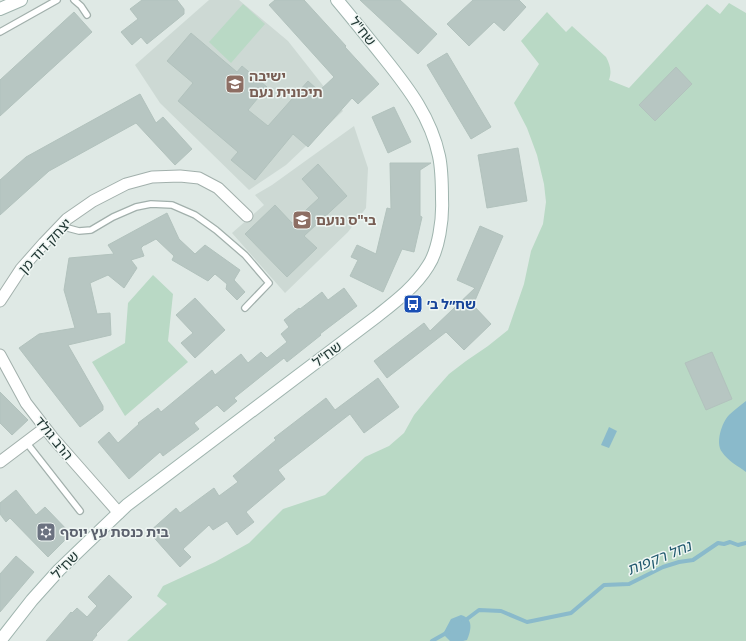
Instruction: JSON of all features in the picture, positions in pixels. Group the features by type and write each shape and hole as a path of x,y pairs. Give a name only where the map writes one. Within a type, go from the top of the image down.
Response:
{"street":[{"path":"0,9 21,0"},
{"name":"שח\"ל","path":"0,641 36,595 127,505 376,317 404,294 429,266 437,246 443,212 439,156 432,132 423,111 406,85 337,0"},
{"name":"יצחק דוד מן","path":"0,301 21,269 67,219 93,202 126,184 152,177 180,176 199,178 218,188 247,216"},
{"name":"הרב גולד","path":"0,355 26,403 53,438 119,514"},
{"path":"0,462 45,428"}],"lane":[{"path":"0,32 57,0"},
{"path":"74,0 81,6 87,15"},
{"path":"60,226 79,231 92,230 113,217 136,207 151,204 172,205 195,214 245,255 268,283 245,308"},
{"path":"26,442 80,511"}],"shaded area":[{"name":"ישיבה תיכונית נעם","path":"209,0 239,0 288,41 343,111 286,165 249,190 160,103 135,65"},
{"name":"בי\"ס נועם","path":"354,126 368,168 366,208 348,232 285,293 232,233 264,205 255,195 272,185"}],"green space":[{"path":"729,3 746,13 746,641 127,641 167,604 157,596 163,586 215,562 249,543 283,509 325,495 365,457 389,446 404,433 414,415 449,374 508,330 524,284 531,251 543,224 546,202 544,184 537,155 527,128 514,103 539,64 521,41 547,12 566,32 572,26 606,57 610,68 609,80 629,88 707,4 720,14"},
{"path":"243,4 265,24 231,63 209,42"},
{"path":"153,275 173,294 168,341 188,362 125,416 92,362 125,343 128,303"}],"water":[{"path":"746,401 746,472 724,455 720,448 719,438 726,418"},
{"path":"609,427 617,431 609,448 601,445"},
{"path":"461,615 470,622 470,632 467,640 450,641 443,634 451,619"}],"building":[{"path":"142,0 177,0 184,9 184,14 147,44 141,37 132,45 121,32 138,19 130,9"},
{"path":"275,0 304,0 379,84 358,104 352,98 308,147 293,134 255,180 231,160 238,152 178,101 193,83 167,61 191,33 237,72 242,66 267,87 248,110 268,126 308,81 319,91 334,77 269,5"},
{"path":"360,0 400,0 437,34 418,54"},
{"path":"473,0 519,0 526,7 504,31 494,22 469,46 447,24"},
{"path":"74,12 92,32 0,116 0,80"},
{"path":"447,53 491,127 471,139 427,65"},
{"path":"676,67 692,84 655,121 639,105"},
{"path":"140,94 156,123 163,117 192,149 175,165 136,123 49,171 0,215 0,180 26,157"},
{"path":"394,107 411,142 388,153 372,117"},
{"path":"518,148 527,201 487,208 478,155"},
{"path":"390,163 431,163 420,170 420,216 422,217 414,252 402,249 383,292 350,276 358,260 351,257 357,245 376,254 387,208 391,209"},
{"path":"318,164 347,196 304,236 317,248 287,277 245,234 275,205 292,223 319,198 302,179"},
{"path":"167,213 179,239 195,254 205,245 240,270 234,280 245,292 237,300 226,289 227,284 215,274 208,281 172,260 174,256 156,239 141,248 144,256 131,260 137,268 124,288 108,275 90,283 97,314 110,313 111,335 68,345 103,406 103,410 80,427 19,348 39,334 75,328 64,290 69,258 114,254 108,245"},
{"path":"480,226 503,236 473,305 491,324 464,350 446,332 387,378 374,361 424,323 430,331 475,288 457,280"},
{"path":"344,288 357,306 320,334 321,335 287,362 284,358 234,398 237,401 224,412 217,405 194,423 199,429 163,456 160,452 129,479 98,442 109,432 118,443 139,424 138,423 158,408 161,412 212,370 215,375 241,354 248,363 261,352 267,358 287,342 281,334 289,327 284,320 322,292 328,300"},
{"path":"195,298 225,330 195,358 181,343 193,333 176,315"},
{"path":"712,352 732,399 706,410 685,363"},
{"path":"378,378 399,407 364,433 350,414 278,470 285,479 246,512 254,522 237,535 227,521 213,530 209,525 183,549 191,557 180,567 149,532 176,508 180,513 214,488 219,496 238,482 233,476 276,440 274,438 326,398 335,410"},
{"path":"0,392 28,420 12,435 0,423"},
{"name":"בית כנסת עץ יוסף","path":"16,490 36,515 45,507 71,534 48,557 10,518 6,522 0,514 0,503"},
{"path":"16,556 34,572 0,612 0,574"},
{"path":"109,575 132,597 96,634 97,635 92,641 46,641 71,612 72,613 77,608 87,617 97,606 88,597"}],"waterway":[{"name":"נחל רקפות","path":"463,622 479,610 501,611 527,622 571,613 604,585 629,584 663,567 679,562 693,560 718,543 724,544 730,542 738,545 746,543"},
{"name":"נחל רקפות","path":"432,641 448,632"}],"place":[{"name":"ישיבה תיכונית נעם","path":"235,84"},
{"name":"בי\"ס נועם","path":"302,220"},
{"name":"שח״ל ב׳","path":"413,304"},
{"name":"בית כנסת עץ יוסף","path":"46,532"}]}
